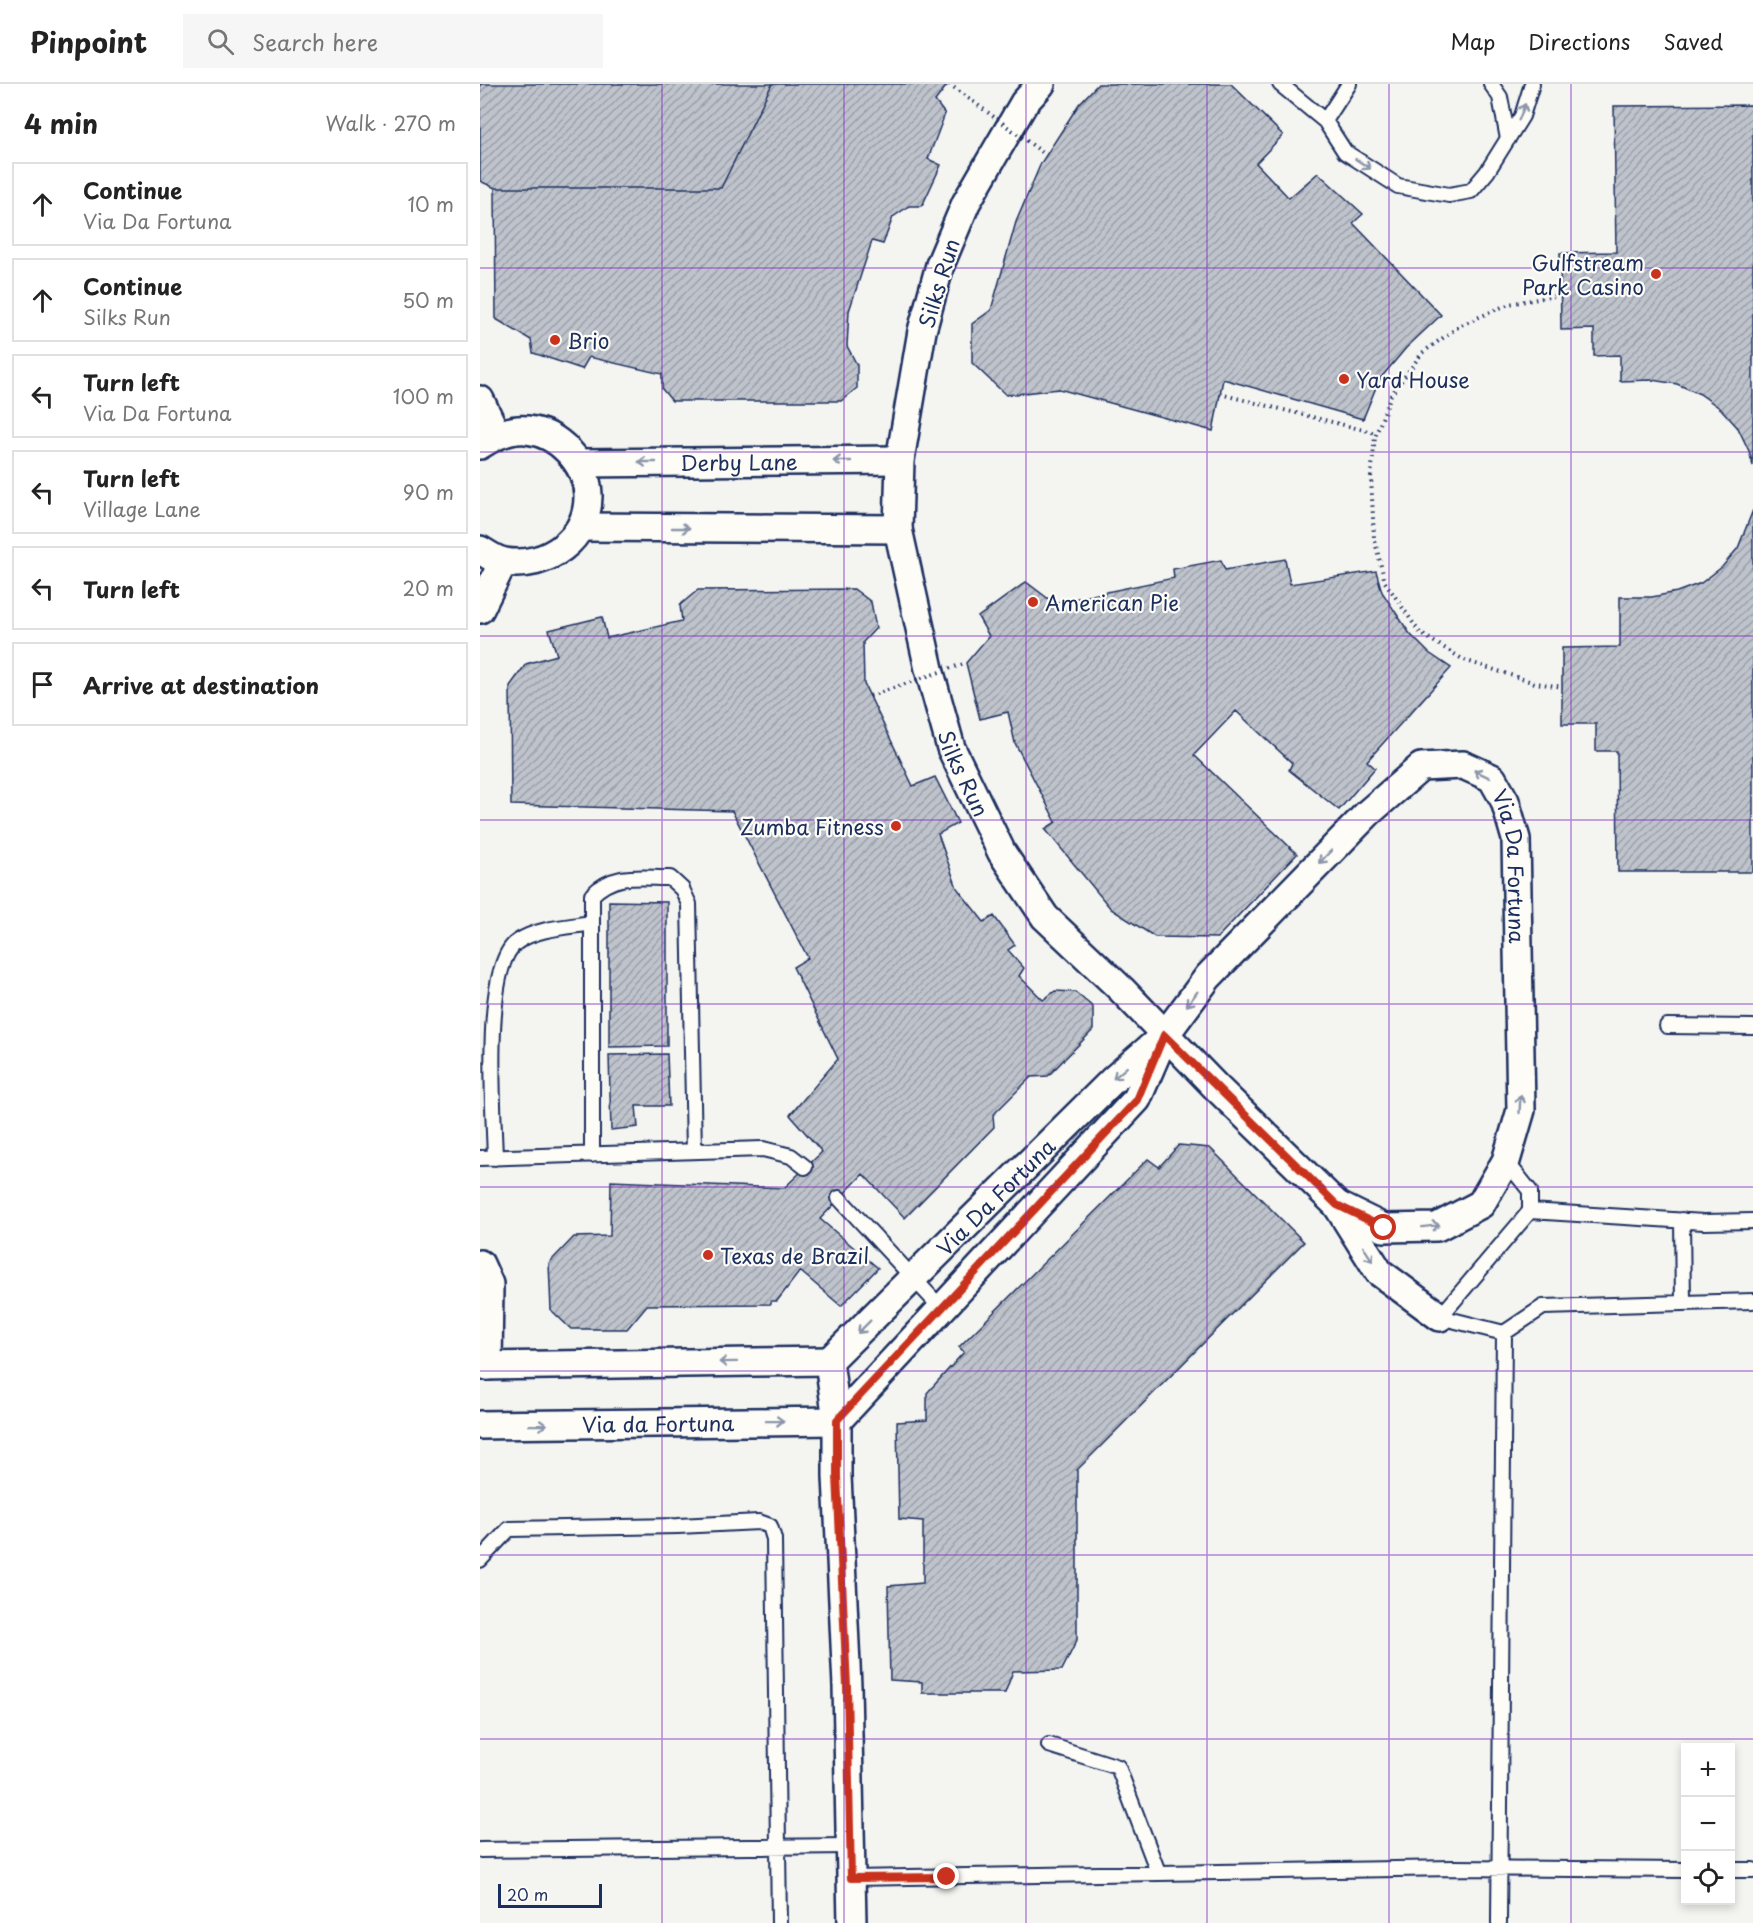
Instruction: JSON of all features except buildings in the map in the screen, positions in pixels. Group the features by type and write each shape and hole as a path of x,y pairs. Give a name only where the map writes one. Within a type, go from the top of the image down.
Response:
{"street":[{"name":"Silks Run","path":"1041,84 1024,103 966,203 940,265 922,331 900,460 898,528 929,669 951,748 1002,853 1045,917 1121,989 1164,1035 1337,1205 1379,1272 1440,1317"},
{"path":"480,400 488,439 527,430 557,440 579,463 588,495 581,527 561,551 534,563 491,556 480,609"},
{"name":"Derby Lane","path":"579,463 900,460"},
{"path":"581,527 898,528"},
{"name":"Via Da Fortuna","path":"829,1361 1113,1080 1164,1035 1208,977 1368,813 1421,767 1463,765 1492,778 1505,801 1515,839 1521,1110 1506,1161 1481,1204 1437,1227 1384,1228 1337,1205"},
{"name":"Via Da Fortuna","path":"837,1420 1137,1100 1164,1035"},
{"path":"480,1264 489,1284 484,1366 829,1361 837,1420 837,1476 847,1686 852,1923"},
{"name":"Via da Fortuna","path":"480,1425 837,1420"}],"lane":[{"path":"1280,84 1325,121 1345,152 1398,186 1449,195 1471,190 1522,116 1532,84"},
{"path":"1325,121 1349,84"},
{"path":"1491,84 1500,97 1508,139"},
{"path":"592,1155 592,895 604,883 615,878 670,878 682,889 688,904 694,1151"},
{"path":"495,1158 493,1028 501,966 515,943 539,933 592,923"},
{"path":"1667,1026 1753,1027"},
{"path":"480,1158 763,1149 790,1156 805,1167"},
{"path":"1506,1161 1530,1191 1530,1211 1440,1317 1504,1333 1543,1307 1753,1301"},
{"path":"839,1198 942,1309"},
{"path":"1530,1211 1682,1220 1753,1221"},
{"path":"1682,1220 1683,1303"},
{"path":"1499,1923 1504,1333"},
{"path":"480,1560 509,1528 678,1526 759,1522 770,1526 774,1539 779,1923"},
{"path":"1049,1745 1118,1767 1158,1872"},
{"path":"480,1850 850,1846"},
{"path":"851,1878 1499,1868 1681,1870"},
{"path":"1735,1870 1753,1870"}],"path":[{"path":"949,84 1046,154"},
{"path":"1560,295 1509,304 1461,325 1422,353 1390,395 1376,434 1371,477 1374,538 1385,582 1420,633 1464,660 1535,683 1563,687"},
{"path":"1220,394 1376,434"},
{"path":"870,696 966,663"}],"place":[{"name":"Gulfstream Park Casino","path":"1656,274"},
{"name":"Brio","path":"555,340"},
{"name":"Yard House","path":"1344,379"},
{"name":"American Pie","path":"1033,602"},
{"name":"Zumba Fitness","path":"896,826"},
{"name":"Texas de Brazil","path":"708,1255"}],"route":[{"path":"947,1877 851,1878 847,1686 837,1476 837,1420 1137,1100 1164,1035 1337,1205 1384,1228"}]}
